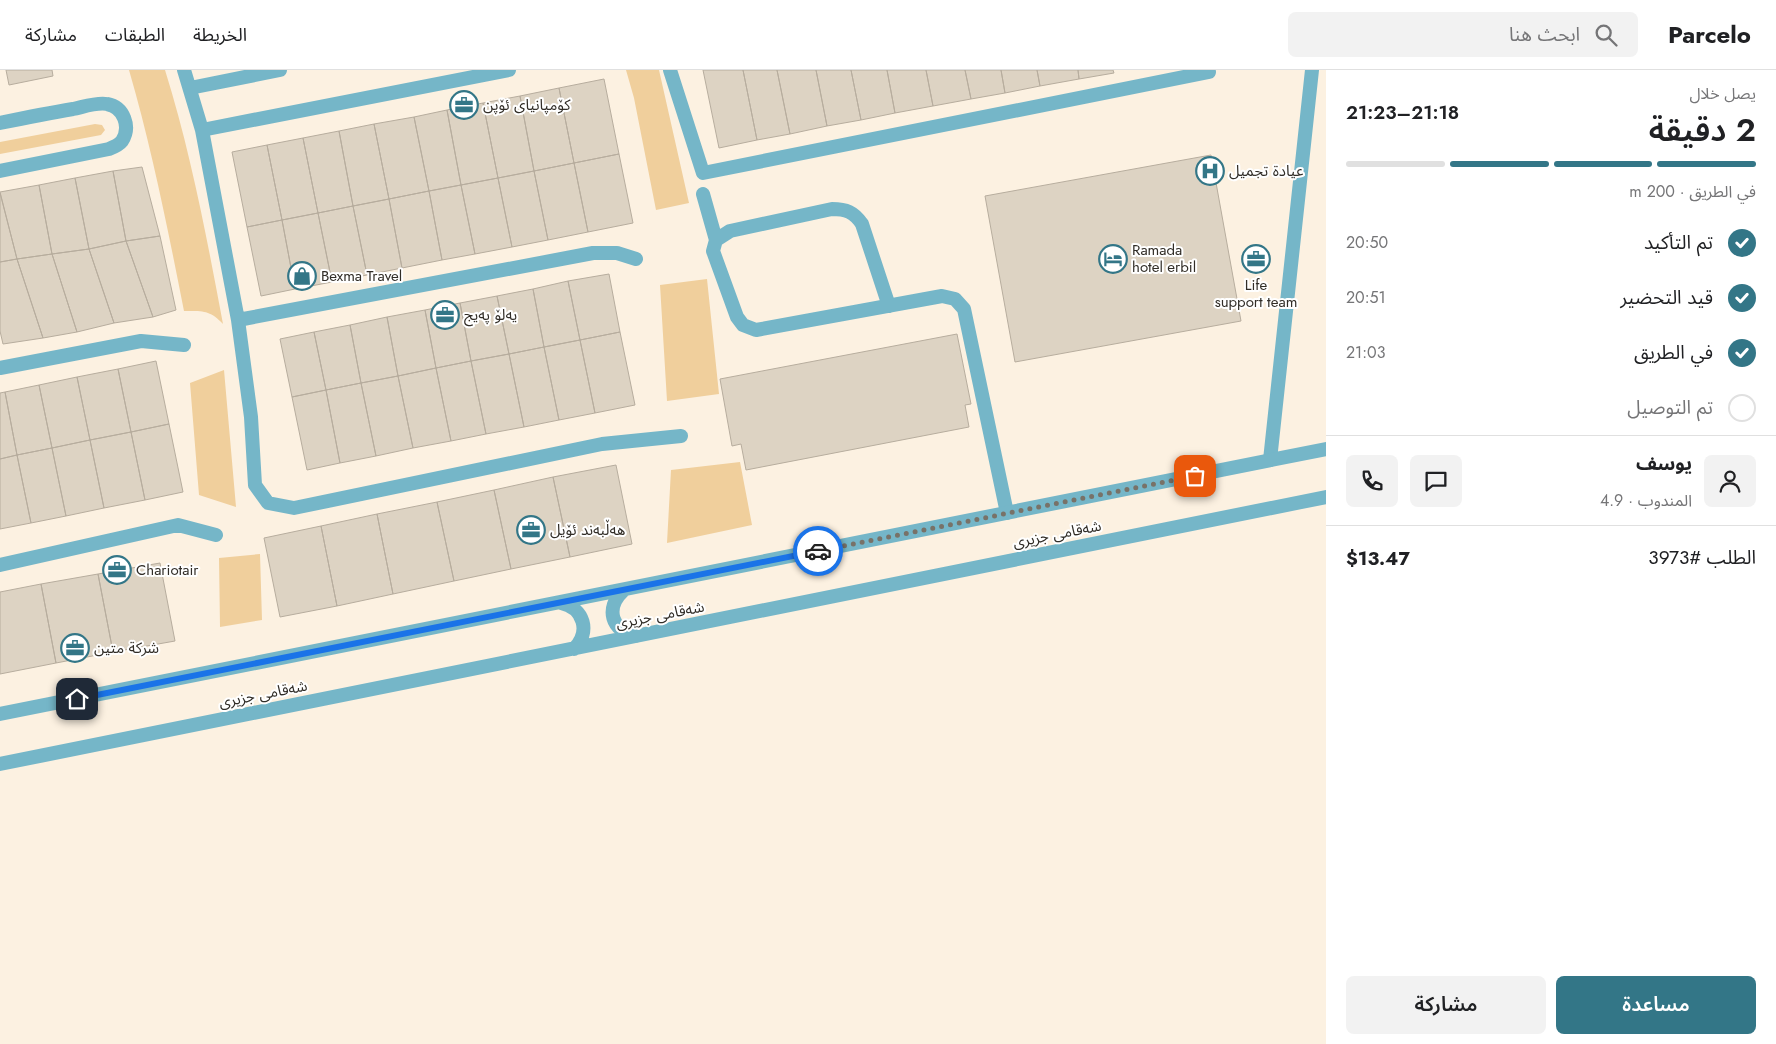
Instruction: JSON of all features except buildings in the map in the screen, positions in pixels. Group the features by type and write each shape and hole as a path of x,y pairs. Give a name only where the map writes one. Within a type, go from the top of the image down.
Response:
{"street":[{"path":"184,70 202,130 238,320 251,417 255,485 268,504 294,508 602,444 681,436"},
{"path":"190,88 280,70"},
{"path":"202,130 509,70"},
{"path":"670,70 703,173 1209,72"},
{"path":"1270,460 1312,70"},
{"path":"0,123 108,104 116,107 122,113 126,131 119,144 109,149 0,171"},
{"path":"702,194 716,240 713,251 737,317 743,325 756,330 942,296 955,299 964,309 1007,513"},
{"path":"716,240 730,231 832,209 844,209 856,215 862,224 890,306"},
{"path":"238,320 593,252 617,253 636,259"},
{"path":"0,368 141,341 184,345"},
{"name":"شەقامی جزیری","path":"0,714 1326,449"},
{"name":"شەقامی جزیری","path":"0,764 1326,497"},
{"path":"0,565 178,525 216,535"},
{"path":"623,591 614,603 612,610 613,618 616,625 622,631 636,636"},
{"path":"561,603 569,604 575,608 583,621 583,636 580,643 574,648"}],"shaded area":[{"path":"129,70 165,70 191,164 223,324 206,312 184,311 166,220"},
{"path":"626,70 659,70 689,203 656,210 634,98"},
{"path":"95,124 102,125 105,130 101,135 0,154 0,142"},
{"path":"707,279 719,394 667,401 660,285"},
{"path":"224,370 236,507 199,495 190,383"},
{"path":"740,462 752,525 667,543 671,470"},
{"path":"260,554 262,620 220,627 219,558"}],"way so far":[{"path":"818,551 1195,476"}],"place":[{"name":"کۆمپانیای ئۆپن","path":"464,105"},
{"name":"عيادة تجميل","path":"1210,171"},
{"name":"Ramada hotel erbil","path":"1113,259"},
{"name":"Life support team","path":"1256,259"},
{"name":"Bexma Travel","path":"302,276"},
{"name":"یەلۆ پەیج","path":"445,315"},
{"name":"هەڵبەند ئۆیل","path":"531,530"},
{"name":"Chariotair","path":"117,570"},
{"name":"شرکة متین","path":"75,648"}],"route":[{"path":"77,699 818,551"}]}
